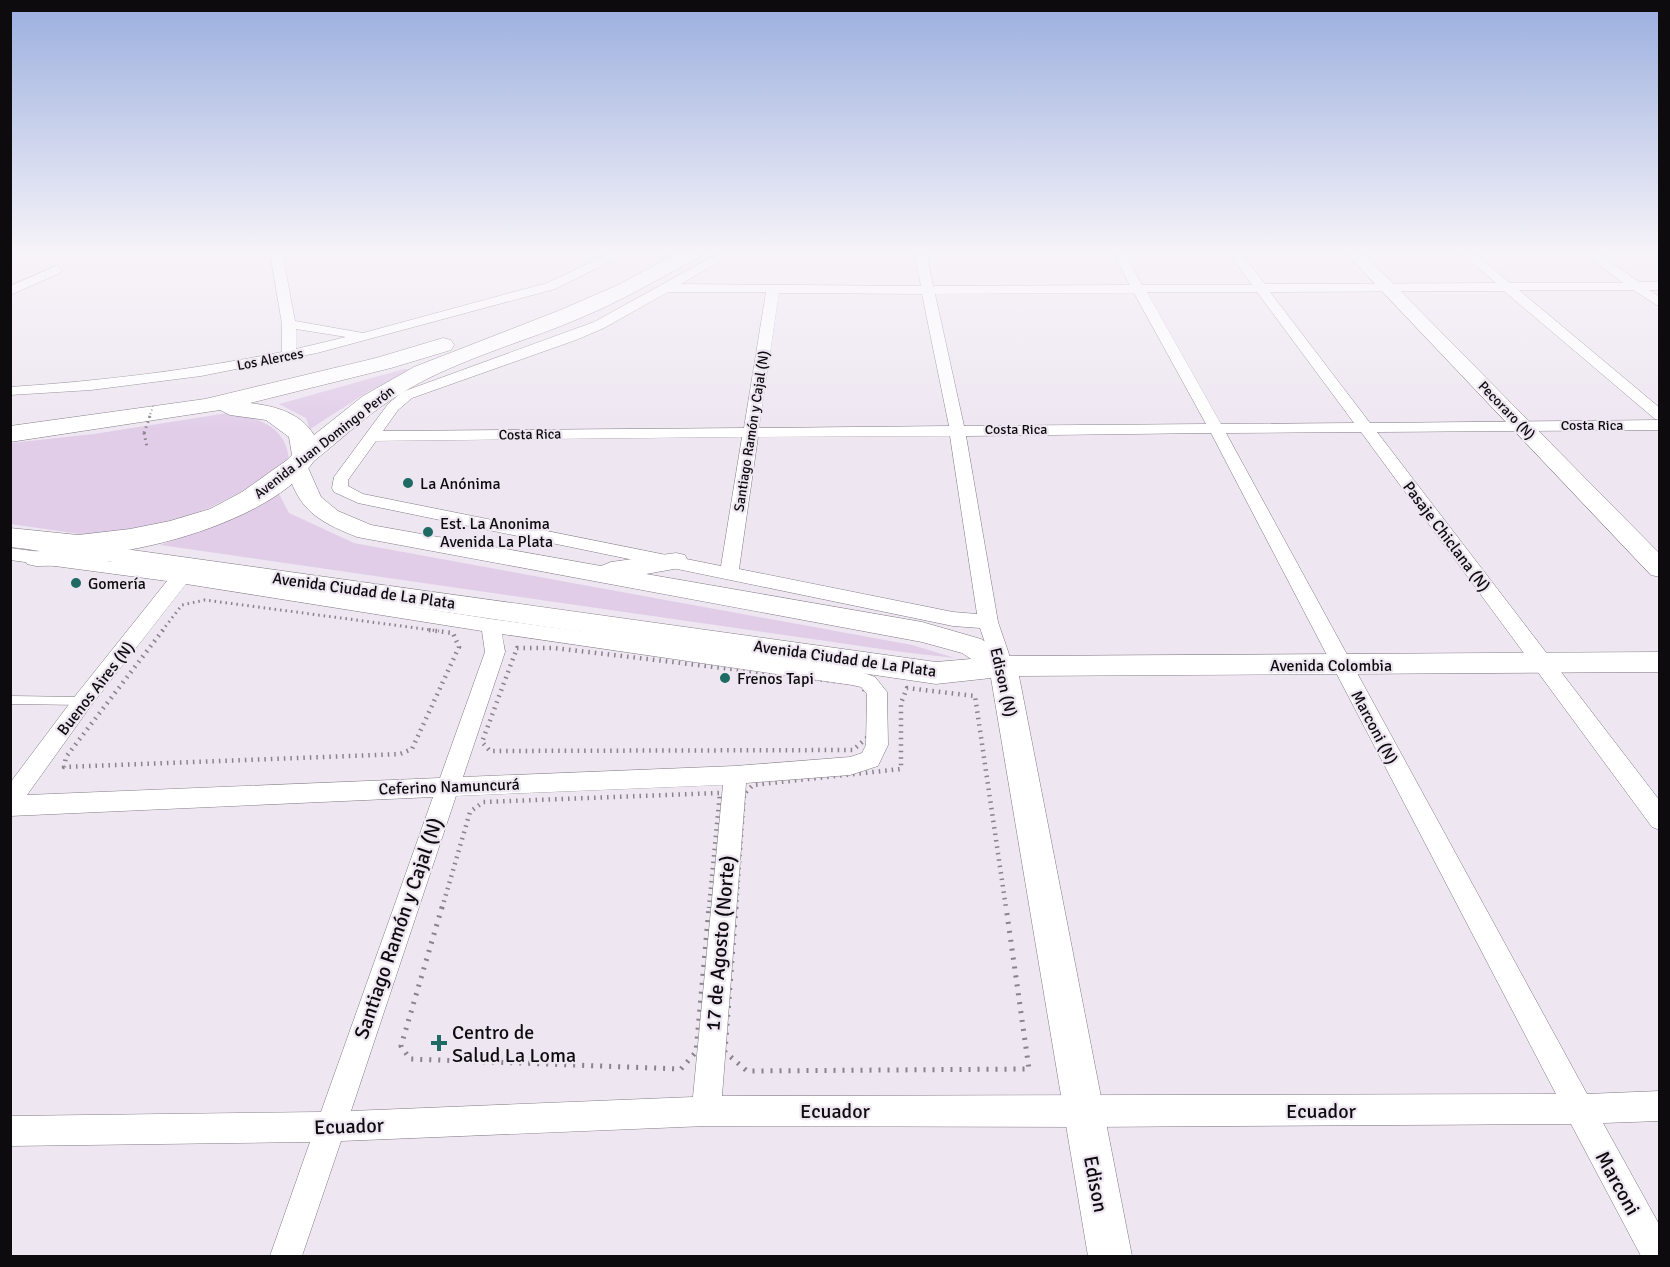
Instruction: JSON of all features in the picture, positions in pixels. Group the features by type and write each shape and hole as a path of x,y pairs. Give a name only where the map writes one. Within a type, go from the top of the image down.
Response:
{"highway":[{"name":"Avenida Juan Domingo Perón","path":"205,406 382,363 464,339 538,311"},
{"name":"Avenida Juan Domingo Perón","path":"78,545 130,539 220,516 252,498 372,401 405,381 578,311"},
{"path":"10,434 205,406 247,408 274,414 301,434 301,460"},
{"name":"Avenida Ciudad de La Plata","path":"10,537 78,545"}],"street":[{"path":"287,311 289,356"},
{"name":"Los Alerces","path":"10,391 91,386 289,356 458,311"},
{"name":"Avenida Juan Domingo Perón","path":"623,311 571,337 407,395 393,407 340,480 340,488 358,498 676,561"},
{"name":"Santiago Ramón y Cajal (N)","path":"729,572 770,311"},
{"name":"Edison (N)","path":"932,311 957,430 988,622 1003,666 1083,1112"},
{"name":"Marconi (N)","path":"1150,311 1216,429 1578,1109"},
{"name":"Pasaje Chiclana (N)","path":"1277,311 1659,820"},
{"name":"Pecoraro (N)","path":"1410,311 1659,569"},
{"path":"1535,311 1659,416"},
{"path":"289,324 365,336"},
{"name":"Costa Rica","path":"372,436 1659,425"},
{"name":"Avenida Ciudad de La Plata","path":"301,460 301,485 314,506 331,518 366,532 922,632 971,646 1003,666"},
{"name":"Avenida Ciudad de La Plata","path":"78,545 125,557 936,672 1003,666"},
{"name":"Avenida Ciudad de La Plata","path":"10,554 181,577 491,626 852,677 863,683"},
{"path":"36,558 125,557"},
{"path":"585,573 676,561 953,619 988,622"},
{"name":"Buenos Aires (N)","path":"10,801 83,701 181,577"},
{"path":"432,600 491,626"},
{"name":"Santiago Ramón y Cajal (N)","path":"286,1257 495,652 491,626"},
{"name":"Avenida Colombia","path":"1003,666 1659,662"},
{"name":"Ceferino Namuncurá","path":"10,806 447,786 736,784 850,766 870,759 877,745 877,692 863,683"},
{"name":"17 de Agosto (Norte)","path":"706,1111 736,784"},
{"name":"Ecuador","path":"10,1131 330,1127 706,1111 1083,1112 1578,1109 1659,1106"},
{"name":"Marconi","path":"1578,1109 1658,1257"},
{"name":"Edison","path":"1083,1112 1110,1257"}],"lane":[{"path":"10,700 83,701"}],"path":[{"path":"147,447 144,433 153,406"},
{"path":"205,600 453,633 459,647 412,749 400,754 64,767 66,757 182,605 205,600"},
{"path":"517,648 482,742 489,751 854,750 869,735 870,696 863,683"},
{"path":"736,784 744,794 725,1052 747,1071 1029,1070 975,696 907,688 900,704 901,769"},
{"path":"736,784 696,1053 681,1069 410,1059 401,1046 470,812 483,802 736,784"}],"shaded area":[{"path":"404,369 415,370 369,391 310,429 306,418 279,404"},
{"path":"228,413 259,421 276,431 282,438 289,459 251,487 209,508 171,522 100,537 11,524 11,443 94,434"},
{"path":"277,490 289,513 354,543 912,645 955,658 160,545 220,521"}],"place":[{"name":"La Anónima","path":"408,483"},
{"name":"Est. La Anonima Avenida La Plata","path":"428,532"},
{"name":"Gomería","path":"76,583"},
{"name":"Frenos Tapi","path":"725,678"},
{"name":"Centro de Salud La Loma","path":"439,1043"}]}
